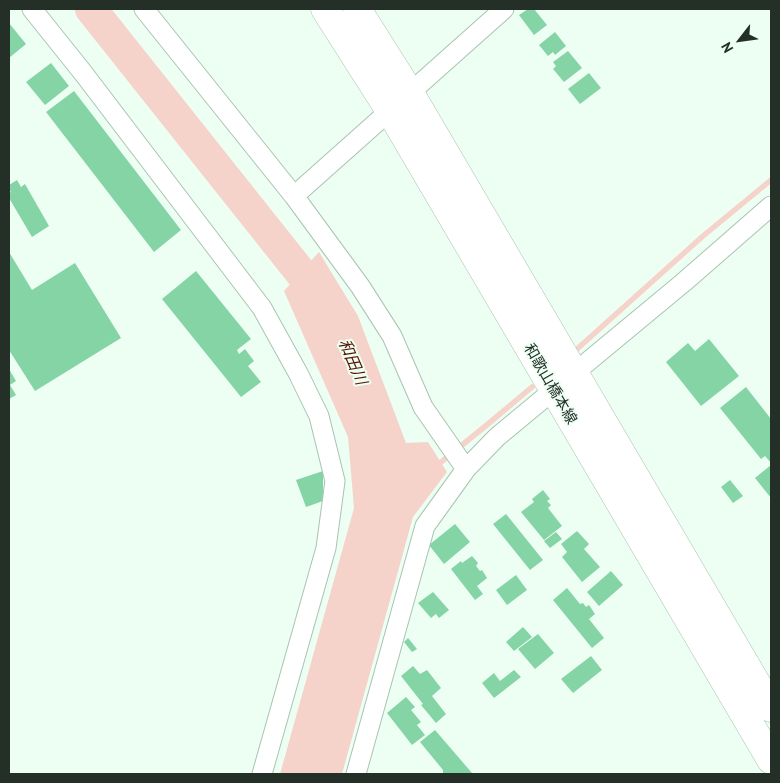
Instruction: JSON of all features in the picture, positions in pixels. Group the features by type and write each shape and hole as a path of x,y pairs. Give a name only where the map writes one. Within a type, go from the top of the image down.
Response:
{"main road":[{"name":"和歌山橋本線","path":"326,9 390,111 771,760"},
{"name":"和歌山橋本線","path":"357,9 410,93 771,708"}],"street":[{"path":"32,9 84,74 262,308 319,416 335,481 326,548 279,720 262,774"},
{"path":"144,9 294,196 360,286 392,336 423,407 466,469"},
{"path":"294,196 504,9"},
{"path":"356,774 425,526 466,469 497,437 684,282 771,206"}],"water":[{"path":"319,252 358,316 406,443 428,442 447,472 413,517 342,774 280,774 354,508 348,437 284,291"}],"building":[{"path":"528,9 534,9 547,25 534,35 519,15"},
{"path":"9,23 26,44 9,58"},
{"path":"555,32 566,46 555,55 553,52 548,56 539,45"},
{"path":"568,51 582,68 564,82 553,69 556,66 553,62"},
{"path":"51,63 69,86 45,105 26,82"},
{"path":"589,73 601,88 580,104 568,89"},
{"path":"74,91 181,230 154,252 46,112"},
{"path":"17,180 21,187 25,184 49,226 32,237 9,198 9,193 11,192 9,185"},
{"path":"9,252 32,290 75,263 121,338 35,391 9,350"},
{"path":"196,271 251,339 237,350 239,354 245,349 254,361 248,366 261,382 241,397 162,299"},
{"path":"709,339 739,376 701,406 666,362 688,343 695,351"},
{"path":"9,369 16,381 10,385 16,395 9,399"},
{"path":"746,387 771,419 771,463 765,456 761,459 720,408"},
{"path":"771,465 771,498 755,478"},
{"path":"323,471 323,501 306,507 296,480"},
{"path":"730,480 743,496 733,503 721,487"},
{"path":"543,490 550,499 547,501 551,505 548,508 562,526 544,540 521,512 534,502 532,499"},
{"path":"506,514 543,560 530,570 493,524"},
{"path":"455,524 470,542 444,564 429,545"},
{"path":"577,531 589,544 584,549 600,567 582,582 562,557 567,552 561,544"},
{"path":"556,532 562,539 550,548 544,541"},
{"path":"472,556 478,563 476,566 480,571 482,570 487,578 477,586 483,594 475,600 451,569 461,561 462,563"},
{"path":"611,571 623,585 599,606 587,592"},
{"path":"516,575 527,590 507,605 496,590"},
{"path":"567,588 580,604 583,603 586,607 589,605 595,614 589,619 604,638 592,648 553,600"},
{"path":"433,592 449,610 439,618 436,614 431,618 418,603"},
{"path":"523,627 532,637 514,651 506,642"},
{"path":"538,634 554,653 535,669 518,649"},
{"path":"408,638 417,649 412,652 404,642"},
{"path":"591,656 602,670 573,693 561,679"},
{"path":"413,666 420,674 427,670 441,688 432,696 446,714 436,723 401,676"},
{"path":"514,670 521,677 494,698 482,683 494,673 500,681"},
{"path":"406,697 415,707 411,710 421,722 417,725 425,735 412,745 387,713"},
{"path":"435,730 471,774 443,774 443,770 420,742"}],"waterway":[{"name":"和田川","path":"91,9 328,307"},
{"path":"577,349 703,236 771,180"},
{"path":"435,467 532,387"}]}
